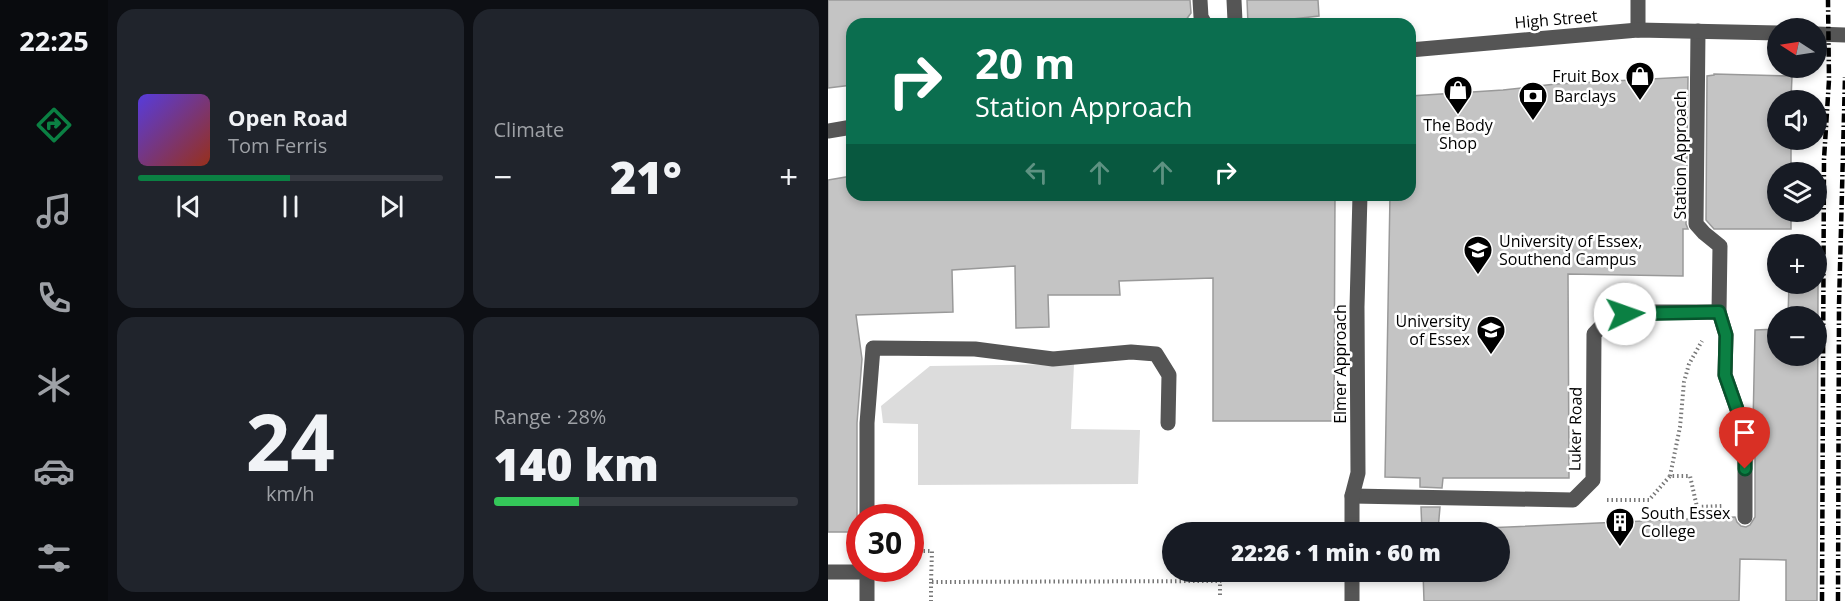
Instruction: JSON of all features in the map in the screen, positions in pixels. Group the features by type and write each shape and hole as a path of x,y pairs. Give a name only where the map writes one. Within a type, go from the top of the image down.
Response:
{"street":[{"path":"1200,0 1202,18"},
{"path":"1234,0 1235,18"},
{"path":"1638,0 1638,30"},
{"name":"High Street","path":"1416,49 1638,30 1767,33"},
{"name":"Station Approach","path":"1698,32 1696,224 1720,246 1719,312 1726,335 1725,375 1745,432 1745,511"},
{"path":"1827,34 1845,35"},
{"path":"828,131 846,129"},
{"name":"Elmer Approach","path":"1352,522 1352,496 1358,473 1357,307 1360,201"},
{"name":"Luker Road","path":"1573,500 1593,480 1594,334 1612,315 1638,312 1719,312"},
{"path":"867,504 867,423 873,348 975,349 1053,359 1131,352 1156,354 1169,375 1168,423"},
{"path":"1352,496 1573,500"},
{"path":"828,572 846,571"},
{"path":"867,582 867,601"},
{"path":"1352,582 1352,601"}],"path":[{"path":"1573,500 1649,500 1670,476 1680,427 1686,373 1719,312"},
{"path":"1670,476 1690,476 1697,507 1745,511"},
{"path":"924,551 932,551 932,601"},
{"path":"931,582 1162,582"},
{"path":"1220,582 1220,595"}],"shaded area":[{"path":"1074,364 1071,429 1140,430 1138,484 918,485 918,424 883,423 881,406 930,366"}],"building":[{"path":"828,0 1190,0 1191,13 1187,18 846,18 846,86 828,88"},
{"path":"1247,0 1318,0 1319,16 1248,18"},
{"path":"1707,76 1792,78 1791,90 1767,90 1767,150 1791,150 1791,162 1767,162 1767,222 1791,222 1791,229 1714,229 1706,220"},
{"path":"1688,77 1686,224 1688,229 1683,229 1683,276 1568,274 1569,478 1443,478 1442,488 1420,487 1420,478 1385,477 1390,201 1416,201 1416,96 1556,84"},
{"path":"846,177 846,201 1335,201 1334,421 1213,421 1213,278 1119,281 1120,295 1048,295 1049,327 1016,328 1015,266 952,270 953,312 856,315 862,359 857,423 857,504 846,504 846,532 828,532 828,180"},
{"path":"1789,294 1818,294 1818,306 1788,306"},
{"path":"1767,329 1767,366 1818,366 1817,601 1786,601 1786,560 1740,559 1739,601 1424,601 1423,582 1510,582 1510,527 1735,517 1741,526 1750,525 1755,517 1755,432 1753,425 1755,330"},
{"path":"1421,507 1440,507 1439,522 1422,522"}],"railway":[{"path":"1822,601 1824,159 1829,80 1828,0"},
{"path":"1838,601 1839,305 1845,77"}],"place":[{"name":"Fruit Box","path":"1640,102"},
{"name":"The Body Shop","path":"1458,116"},
{"name":"Barclays","path":"1533,122"},
{"name":"University of Essex, Southend Campus","path":"1478,276"},
{"name":"University of Essex","path":"1491,356"},
{"name":"South Essex College","path":"1620,548"}],"route":[{"path":"1625,314 1719,312 1726,335 1725,375 1745,432 1745,469"}]}
